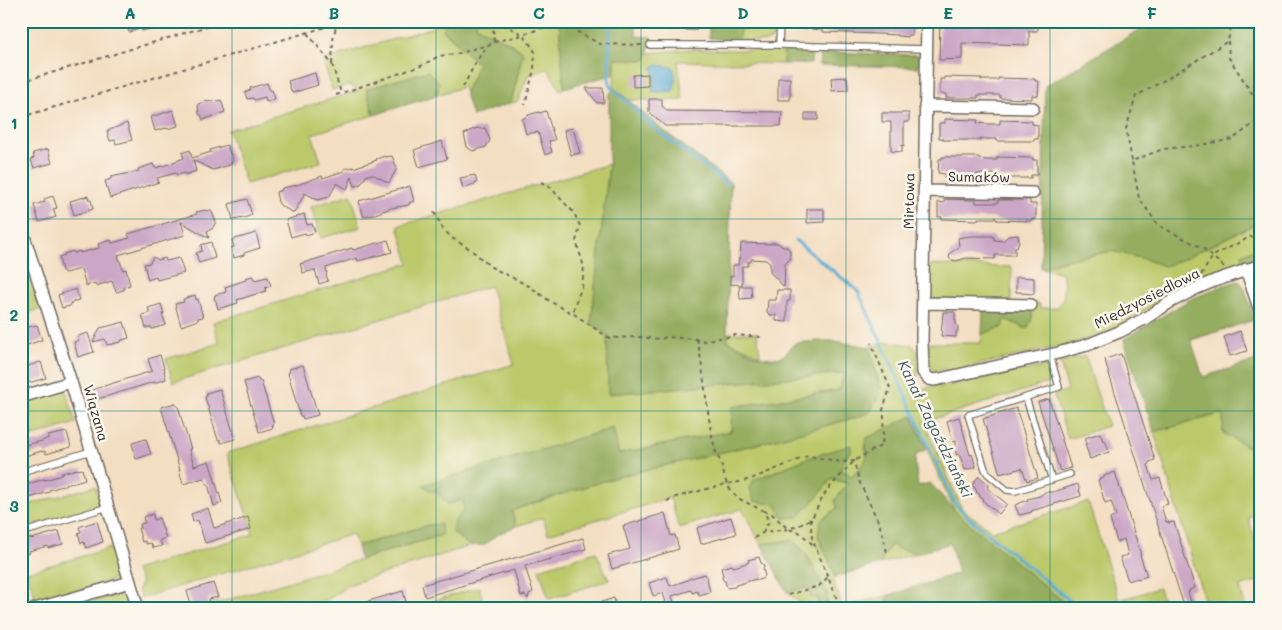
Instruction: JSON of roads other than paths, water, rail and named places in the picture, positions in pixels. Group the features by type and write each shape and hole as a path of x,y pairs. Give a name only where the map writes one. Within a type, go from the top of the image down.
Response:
{"street":[{"name":"Mirtowa","path":"927,21 923,372 929,379"},
{"path":"925,106 1033,108"},
{"name":"Sumaków","path":"924,191 1033,193"},
{"name":"Wiązana","path":"21,227 71,382 138,609"},
{"name":"Międzyosiedlowa","path":"929,379 935,380 1088,345 1146,318 1195,288 1261,265"},
{"path":"1246,269 1261,314"},
{"path":"923,303 1031,305"},
{"path":"21,398 71,382"},
{"path":"35,609 130,582"}],"lane":[{"path":"779,45 780,21"},
{"path":"650,45 926,48"},
{"path":"1050,355 1060,387 968,415 985,469 988,474 1007,490 1015,491 1070,474"},
{"path":"1026,398 1052,480"},
{"path":"21,472 91,451"},
{"path":"21,533 108,507"}],"water":[{"path":"656,65 673,67 675,86 673,91 652,91 655,78 653,67"}],"waterway":[{"name":"Kanał Zagoździański","path":"610,21 609,79 613,89 658,131 727,184"},
{"name":"Kanał Zagoździański","path":"795,240 858,291 955,504 968,517 1080,609"}]}
